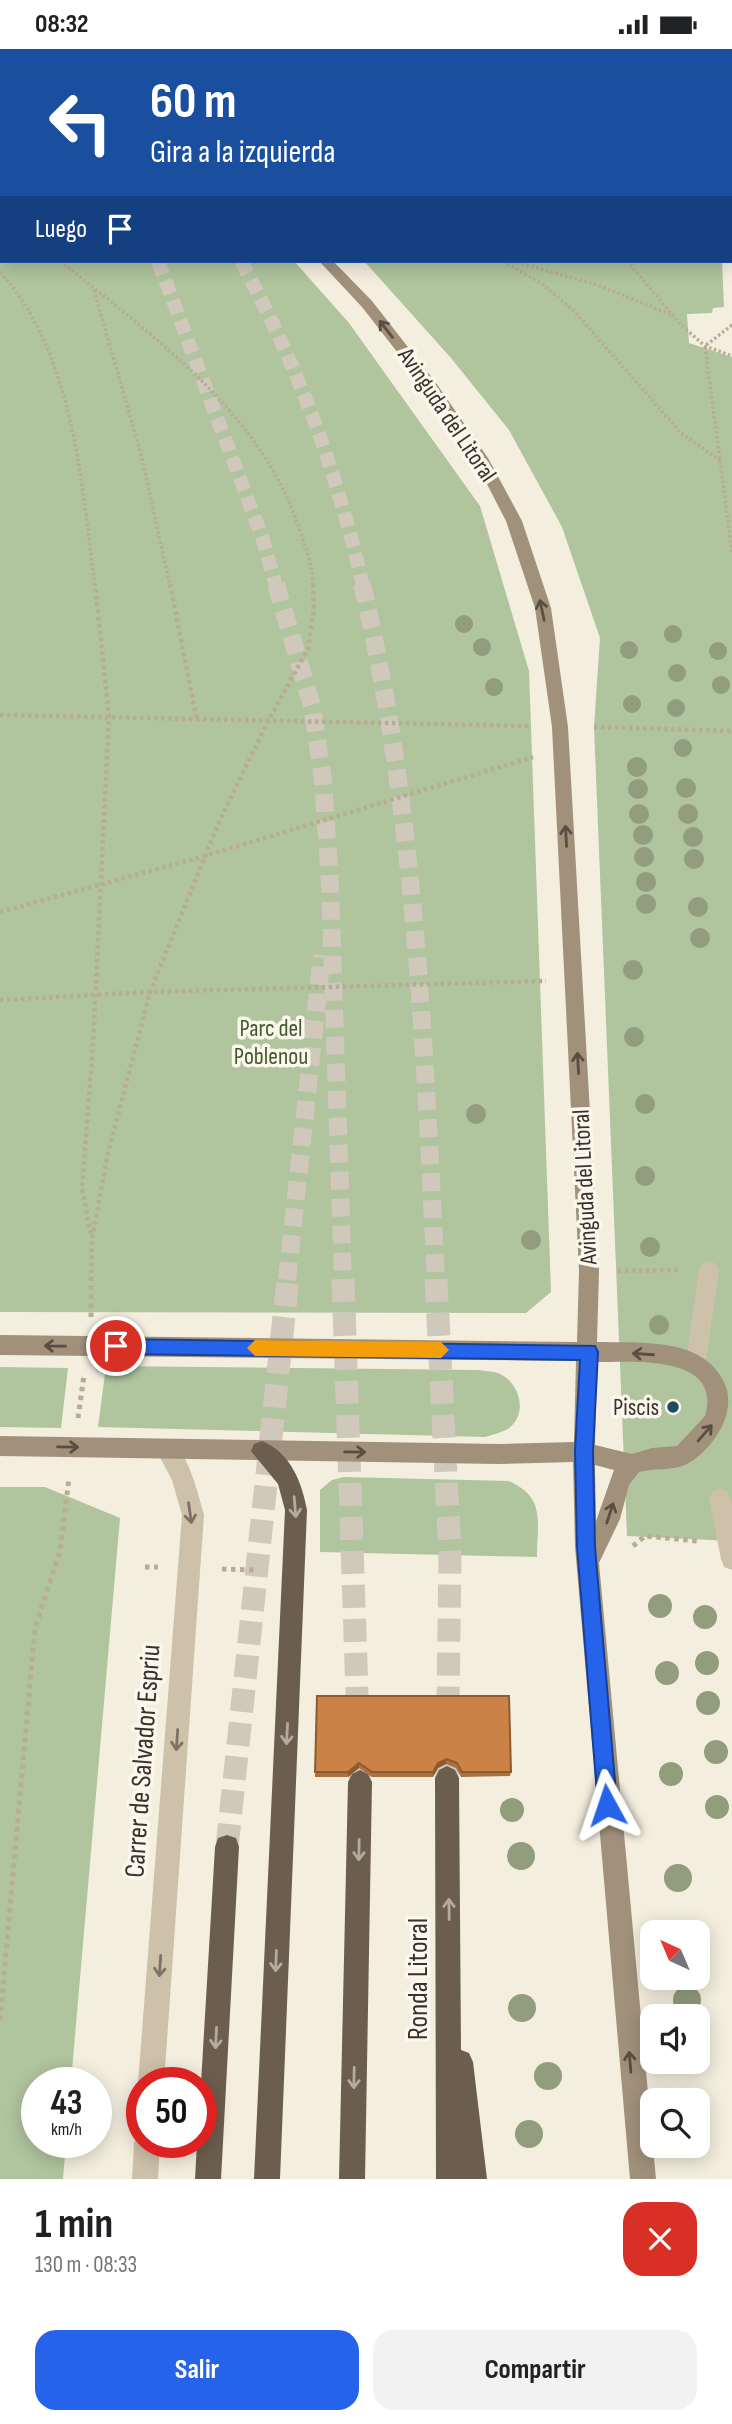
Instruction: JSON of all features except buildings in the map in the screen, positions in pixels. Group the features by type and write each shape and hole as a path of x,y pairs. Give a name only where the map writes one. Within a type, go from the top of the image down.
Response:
{"highway":[{"path":"262,1451 281,1466 293,1486 296,1510 267,2179"},
{"name":"Ronda Litoral","path":"447,1778 449,2179"},
{"path":"352,2179 360,1782"},
{"path":"208,2179 227,1847"},
{"path":"450,1977 474,2179"}],"main road":[{"name":"Avinguda del Litoral","path":"328,263 383,325 481,458 514,521 543,608 560,727 589,1271 589,1352 584,1451 588,1562 643,2179"},
{"path":"0,1345 589,1352 671,1356 696,1361 712,1374 720,1405 712,1426 682,1455 652,1458 632,1464 584,1451 498,1454 0,1446"},
{"path":"588,1562 609,1519 620,1480 632,1464"}],"street":[{"path":"696,1361 709,1270"},
{"name":"Carrer de Salvador Espriu","path":"153,2067 193,1515 182,1478 167,1450"},
{"path":"720,1499 732,1559"},
{"path":"145,2179 146,2158"}],"path":[{"path":"62,263 155,338 238,418 272,464 293,507 313,571 314,608 308,649 268,721 205,856 150,992 108,1153 92,1239 91,1321"},
{"path":"506,263 542,284 572,309 682,434 720,461"},
{"path":"519,263 598,285 674,316"},
{"path":"629,263 674,316 705,346 732,356"},
{"path":"0,272 19,293 34,317 61,386 74,445 95,585 109,717 82,1188 92,1239"},
{"path":"93,289 100,327 128,402 147,478 197,721"},
{"path":"705,346 732,325"},
{"path":"705,346 732,552"},
{"path":"0,715 541,726"},
{"path":"594,727 732,731"},
{"path":"0,912 205,856 541,754"},
{"path":"0,1000 150,992 550,981"},
{"path":"74,1447 86,1364"},
{"path":"0,2021 36,1627 61,1551 69,1478"},
{"path":"628,1550 645,1536 708,1542"},
{"path":"212,1568 257,1570"}],"green space":[{"name":"Parc del Poblenou","path":"0,263 296,263 349,323 480,506 529,671 551,1292 526,1313 0,1312"},
{"path":"366,263 722,263 724,307 713,308 712,313 687,314 689,343 732,357 732,1541 627,1536 594,727 600,638 562,527 509,430 451,358"},
{"path":"106,1366 478,1370 498,1373 507,1379 517,1393 520,1409 513,1424 506,1430 485,1437 98,1427"},
{"path":"0,1367 68,1368 61,1428 0,1427"},
{"path":"344,1477 509,1481 529,1495 534,1503 538,1522 537,1557 320,1552 320,1490 332,1480"},
{"path":"0,1487 45,1487 120,1518 72,2067 21,2067 21,2158 65,2158 63,2179 0,2179"}],"tunnel":[{"path":"159,263 262,537 276,586"},
{"path":"242,263 281,341 314,419 328,459 363,586"},
{"path":"276,584 312,706 323,780 330,884 343,1280"},
{"path":"362,584 395,757 406,843 422,1018 436,1280"},
{"path":"287,1280 322,955"},
{"path":"227,1847 288,1279"},
{"path":"343,1279 360,1782"},
{"path":"436,1279 450,1554 447,1778"}],"slow traffic":[{"path":"255,1348 441,1350"}],"place":[{"name":"Piscis","path":"673,1407"}],"route":[{"path":"116,1346 589,1352 584,1451 586,1547 607,1805"}]}
